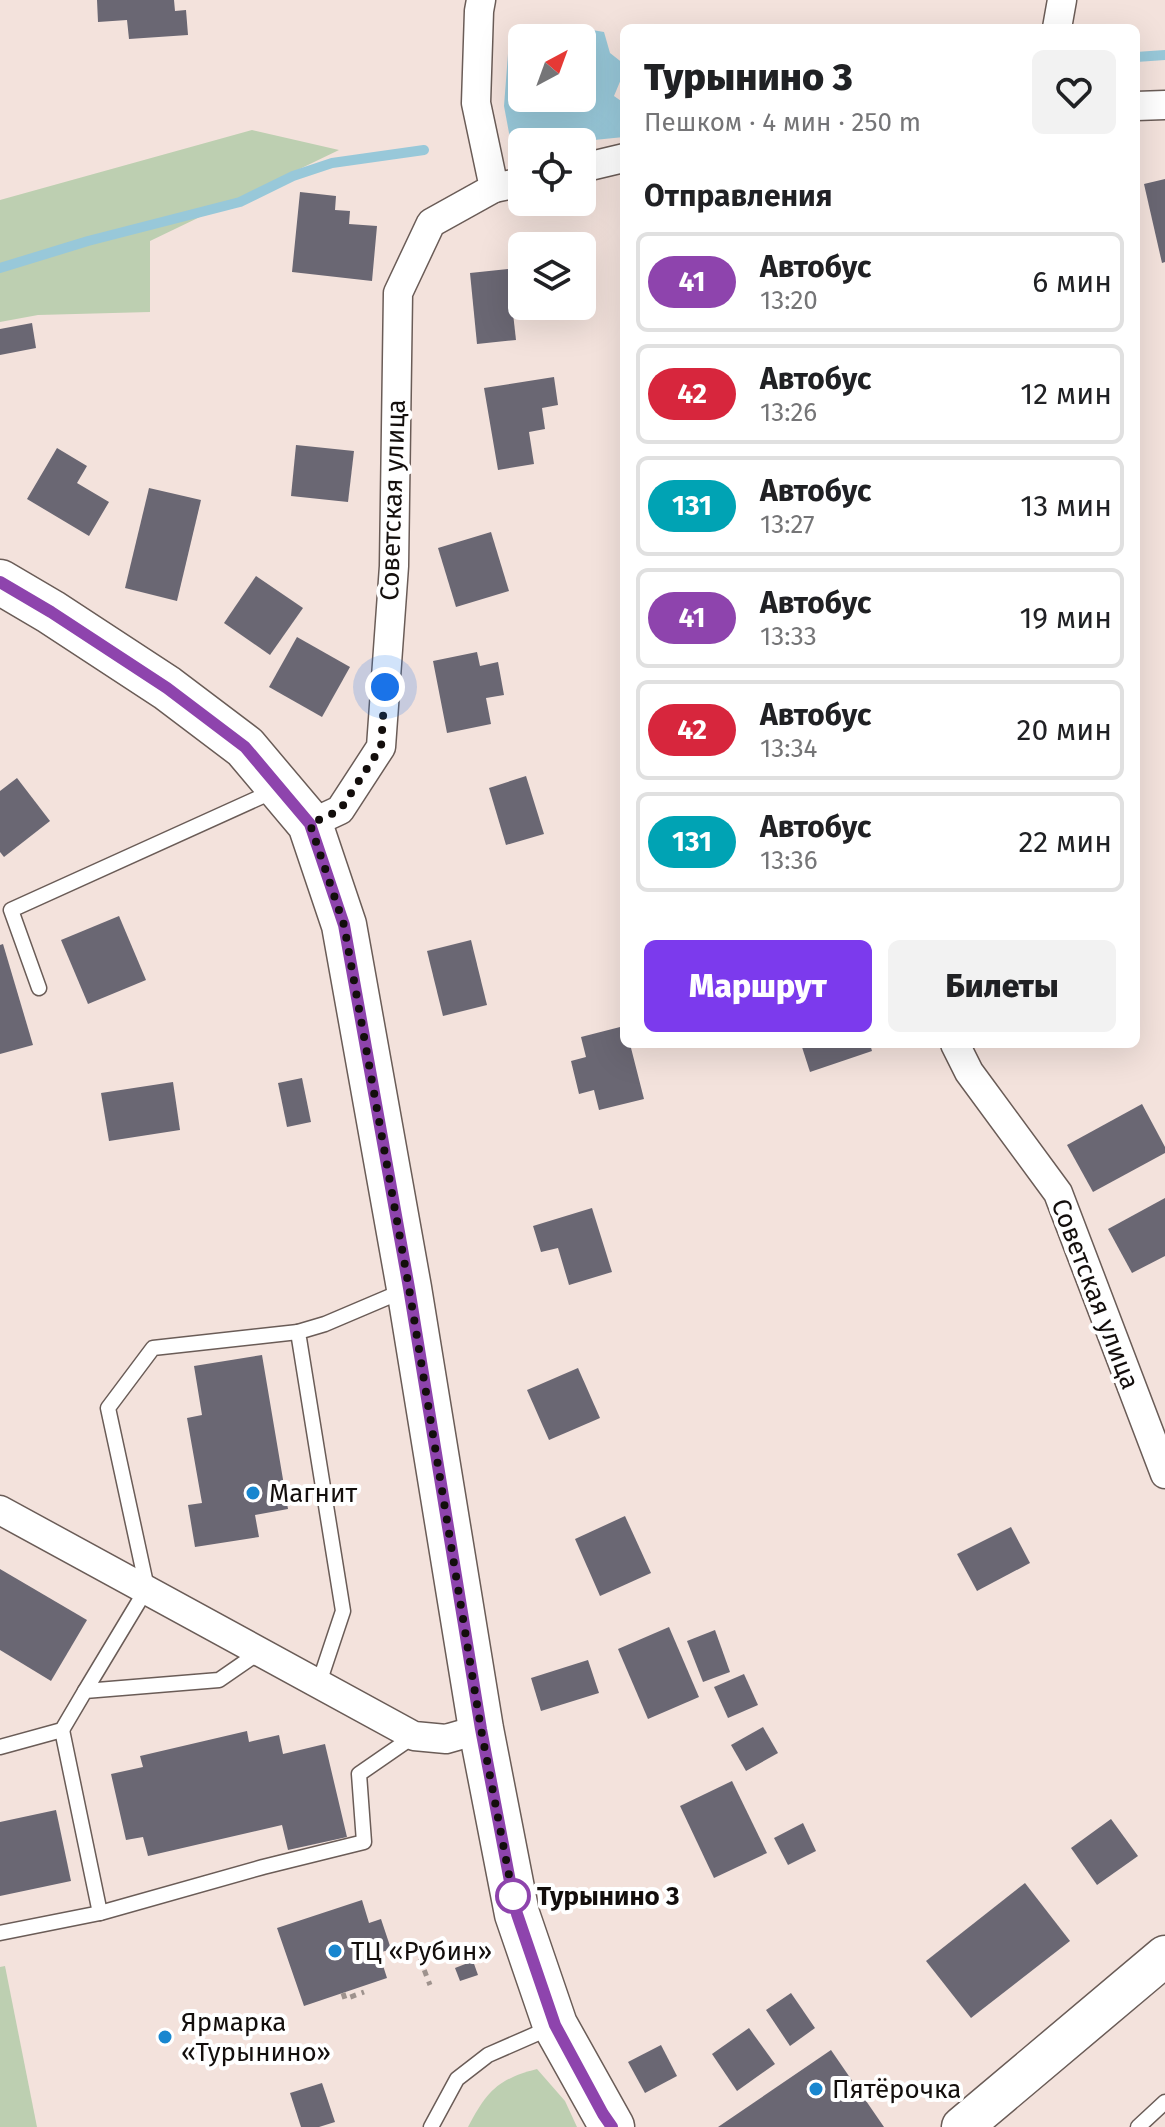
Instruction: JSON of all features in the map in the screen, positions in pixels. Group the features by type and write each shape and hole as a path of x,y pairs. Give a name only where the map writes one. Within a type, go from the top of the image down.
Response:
{"main road":[{"path":"0,582 167,688 245,747 310,824 344,925 409,1288 481,1729 517,1914 555,2025 612,2127"}],"street":[{"path":"481,0 476,103 494,188"},
{"path":"1058,24 1062,0"},
{"path":"1140,106 1165,105"},
{"path":"596,165 620,159"},
{"name":"Советская улица","path":"310,824 340,810 381,747 394,566 398,293 431,223 494,188 508,185"},
{"name":"Советская улица","path":"957,1048 969,1072 1058,1193 1165,1474"},
{"path":"0,1510 414,1736 446,1739 481,1729"},
{"path":"962,2127 1165,1956"}],"lane":[{"path":"39,988 6,907 280,788"},
{"path":"100,1913 62,1730 147,1588 108,1408 153,1348 298,1332 325,1324 409,1288"},
{"path":"298,1332 343,1611 319,1683"},
{"path":"85,1691 219,1680 261,1651"},
{"path":"0,1747 62,1730"},
{"path":"0,1933 100,1913 364,1842 359,1774 414,1736"},
{"path":"431,2127 457,2079 488,2055 555,2025"},
{"path":"1138,2127 1165,2102"}],"path":[{"path":"420,1959 430,1985"},
{"path":"343,1993 345,1999 364,1992"}],"green space":[{"path":"252,130 339,150 150,241 150,312 38,315 0,322 0,200"},
{"path":"5,1966 37,2127 0,2127 0,1967"},
{"path":"537,2069 565,2101 577,2127 468,2127 481,2104 495,2088 512,2077"}],"water":[{"path":"596,31 604,32 610,53 620,61 620,82 614,96 620,100 620,137 596,140 596,128 508,128 504,106 508,54 508,112 596,112"}],"building":[{"path":"97,0 174,0 175,11 186,10 188,35 129,39 127,20 98,22"},
{"path":"1165,179 1165,262 1162,263 1144,184"},
{"path":"300,192 336,196 335,210 350,211 349,224 377,226 372,281 292,272"},
{"path":"508,269 508,320 514,320 516,340 477,344 470,273"},
{"path":"32,323 36,348 0,355 0,329"},
{"path":"554,377 558,405 542,408 545,429 529,432 534,464 498,470 484,388"},
{"path":"296,445 354,451 348,502 291,496"},
{"path":"57,448 87,466 77,483 109,502 89,536 27,499"},
{"path":"149,488 201,500 177,601 125,588"},
{"path":"491,532 509,591 456,607 438,548"},
{"path":"256,576 303,608 270,655 224,623"},
{"path":"297,637 350,667 322,717 269,687"},
{"path":"477,652 480,666 498,662 504,695 486,698 491,724 447,733 433,661"},
{"path":"526,776 544,834 506,845 489,788"},
{"path":"17,778 50,821 4,857 0,852 0,791"},
{"path":"119,916 146,980 88,1004 61,940"},
{"path":"471,940 487,1005 443,1016 427,951"},
{"path":"3,944 33,1045 0,1054 0,945"},
{"path":"620,1027 620,1048 631,1048 644,1099 599,1110 594,1090 579,1094 571,1061 586,1057 581,1037"},
{"path":"802,1048 871,1048 872,1051 810,1072"},
{"path":"302,1078 311,1122 287,1127 278,1083"},
{"path":"173,1082 180,1130 109,1141 101,1093"},
{"path":"1142,1104 1165,1147 1165,1153 1093,1192 1067,1145"},
{"path":"1165,1198 1165,1256 1132,1273 1108,1229"},
{"path":"592,1208 612,1272 569,1285 558,1248 541,1252 533,1226"},
{"path":"262,1355 288,1509 255,1515 259,1537 195,1547 188,1505 202,1503 187,1418 202,1415 194,1366"},
{"path":"578,1368 600,1418 549,1440 527,1390"},
{"path":"625,1516 651,1573 600,1596 575,1539"},
{"path":"1011,1527 1030,1563 977,1591 957,1554"},
{"path":"0,1569 87,1620 51,1681 0,1650"},
{"path":"669,1627 699,1697 648,1719 618,1649"},
{"path":"715,1630 730,1672 703,1682 687,1641"},
{"path":"588,1660 599,1693 541,1711 531,1678"},
{"path":"744,1674 758,1705 728,1718 714,1687"},
{"path":"763,1727 778,1753 746,1771 731,1745"},
{"path":"247,1731 249,1742 279,1735 283,1754 325,1744 347,1837 288,1850 282,1825 148,1856 143,1837 126,1840 111,1774 143,1767 140,1756"},
{"path":"732,1781 767,1853 714,1878 680,1806"},
{"path":"56,1810 71,1881 0,1896 0,1822"},
{"path":"1111,1819 1138,1856 1097,1885 1071,1848"},
{"path":"803,1823 816,1851 788,1865 774,1838"},
{"path":"1025,1883 1070,1941 971,2018 926,1961"},
{"name":"ТЦ «Рубин»","path":"362,1900 369,1923 381,1919 391,1949 379,1953 387,1978 304,2006 277,1928"},
{"path":"473,1961 478,1975 460,1981 455,1968"},
{"path":"791,1993 815,2028 790,2046 766,2010"},
{"path":"749,2028 775,2064 737,2091 712,2054"},
{"path":"661,2045 677,2076 645,2093 628,2062"},
{"name":"Пятёрочка","path":"831,2050 884,2127 718,2127"},
{"path":"322,2083 335,2122 319,2127 301,2127 290,2093"}],"waterway":[{"path":"1140,57 1165,55"},
{"path":"0,268 88,241 240,202 293,176 332,163 424,150"}],"bus line":[{"name":"41","path":"0,582 167,688 245,747 310,824 344,925 409,1288 481,1729 517,1914 555,2025 612,2127"}],"place":[{"name":"Магнит","path":"253,1493"},
{"name":"Турынино 3","path":"513,1896"},
{"name":"ТЦ «Рубин»","path":"335,1951"},
{"name":"Ярмарка «Турынино»","path":"165,2037"},
{"name":"Пятёрочка","path":"816,2089"}],"route":[{"path":"385,687 381,747 340,810 310,824 344,925 409,1288 481,1729 513,1896"}]}
